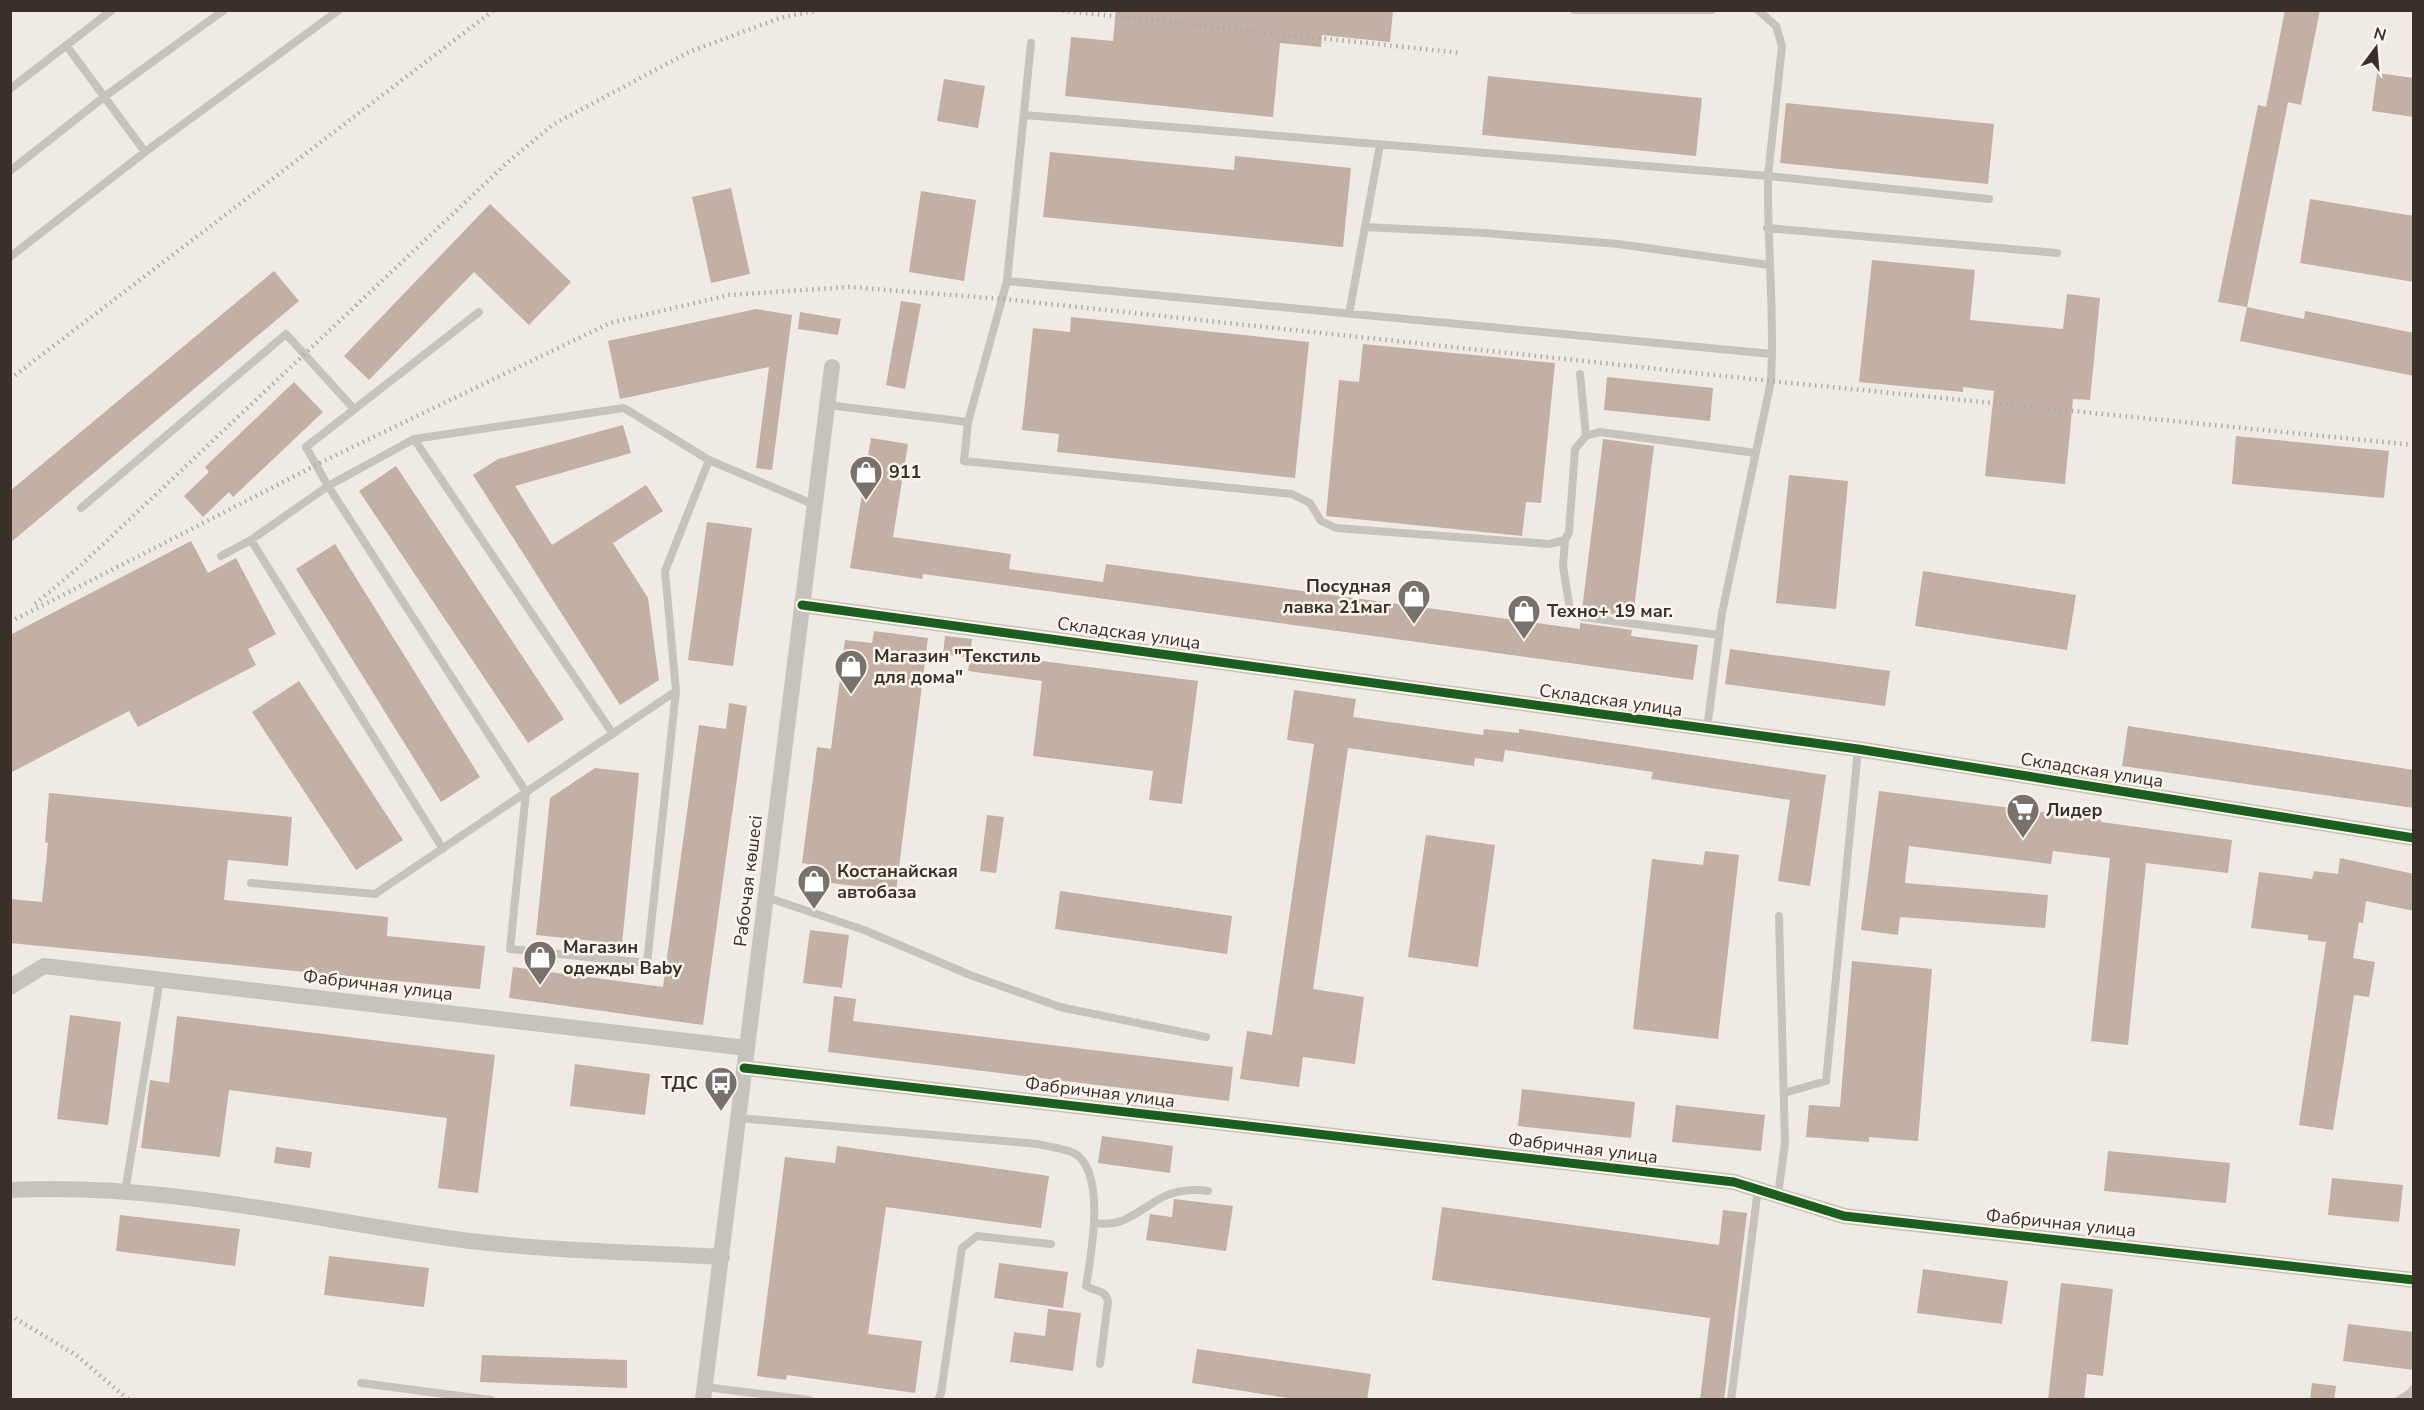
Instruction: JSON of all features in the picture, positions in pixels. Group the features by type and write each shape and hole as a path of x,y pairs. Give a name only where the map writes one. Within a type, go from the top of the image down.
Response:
{"street":[{"name":"Рабочая көшесі","path":"704,1393 832,368"},
{"name":"Складская улица","path":"802,605 1858,749 2414,838"},
{"name":"Фабричная улица","path":"14,980 44,966 747,1047"},
{"name":"Фабричная улица","path":"744,1068 1734,1182 1844,1216 2414,1280"},
{"path":"10,1190 71,1189 125,1192 281,1211 455,1239 522,1246 722,1257"}],"lane":[{"path":"10,89 112,10"},
{"path":"10,171 104,97 224,10"},
{"path":"10,257 145,152 339,10"},
{"path":"1574,10 1712,10"},
{"path":"1707,729 1719,635 1771,381 1768,176 1782,46 1776,26 1758,10"},
{"path":"1031,43 1007,281 968,422 964,461 1292,494 1310,503 1320,521 1336,528 1549,544 1565,540"},
{"path":"66,45 145,152"},
{"path":"1024,115 1768,176 1989,199"},
{"path":"1349,314 1380,145"},
{"path":"1365,227 1485,233 1607,243 1769,265"},
{"path":"1767,228 2057,253"},
{"path":"1007,281 1772,354"},
{"path":"479,312 306,447 328,486 526,792 510,949 647,963 676,691 665,570 709,460"},
{"path":"81,508 286,334 354,409"},
{"path":"1580,374 1586,436"},
{"path":"827,405 968,422"},
{"path":"221,556 251,540 328,486 414,439 624,408 709,460 815,505"},
{"path":"1719,635 1582,617 1570,610 1563,566 1565,540 1569,532 1575,449 1586,436 1600,432 1756,453"},
{"path":"414,439 613,734"},
{"path":"251,540 443,849"},
{"path":"251,882 375,894 676,691"},
{"path":"1784,1093 1826,1081 1858,749"},
{"path":"766,897 864,930 970,975 1060,1007 1206,1037"},
{"path":"1778,1195 1785,1143 1779,916"},
{"path":"125,1192 160,979"},
{"path":"737,1118 1038,1144 1074,1153 1089,1171 1095,1223 1086,1286 1100,1290 1108,1298 1100,1364"},
{"path":"1095,1223 1117,1224 1166,1195 1191,1189 1208,1191"},
{"path":"1731,1400 1758,1189"},
{"path":"938,1400 941,1393 962,1248 977,1236 1051,1245"},
{"path":"362,1383 492,1400"},
{"path":"2399,1400 2414,1388"},
{"path":"704,1393 809,1400"}],"building":[{"path":"1116,10 1393,10 1390,42 1322,35 1321,47 1280,43 1273,117 1065,96 1071,37 1113,41"},
{"path":"2285,10 2320,10 2301,105 2288,102 2247,307 2218,302 2258,105 2266,107"},
{"path":"2377,73 2414,78 2414,117 2372,111"},
{"path":"1488,76 1702,98 1696,156 1482,135"},
{"path":"944,79 985,86 978,128 937,121"},
{"path":"1786,103 1994,124 1988,184 1780,163"},
{"path":"1050,152 1234,170 1235,156 1351,168 1343,247 1043,217"},
{"path":"731,188 750,274 711,283 692,197"},
{"path":"921,191 976,200 964,281 909,272"},
{"path":"2310,199 2414,216 2414,282 2300,263"},
{"path":"490,204 571,282 529,325 474,272 369,380 344,356"},
{"path":"1872,260 1975,270 1970,320 2063,329 2067,294 2100,298 2090,400 2073,399 2065,484 1985,476 1994,391 1963,387 1963,392 1859,382"},
{"path":"274,271 299,301 10,543 10,491"},
{"path":"901,301 921,304 905,389 886,385"},
{"path":"2247,307 2304,319 2305,311 2414,333 2414,376 2240,341"},
{"path":"756,309 792,315 772,470 756,468 769,367 620,399 608,341"},
{"path":"800,312 841,319 838,335 798,329"},
{"path":"1071,317 1309,342 1295,478 1057,452 1059,434 1022,430 1033,328 1070,332"},
{"path":"1363,344 1555,363 1541,503 1526,502 1522,536 1326,516 1339,380 1359,382"},
{"path":"1607,377 1713,388 1710,421 1604,410"},
{"path":"294,382 323,412 233,497 229,492 203,517 184,496 209,472 205,467"},
{"path":"623,425 631,453 515,486 552,545 646,485 663,511 613,543 648,598 659,680 620,705 473,475 498,459"},
{"path":"2236,436 2389,451 2384,498 2232,484"},
{"path":"871,438 908,444 893,537 1011,554 1009,569 1103,582 1106,564 1580,629 1580,623 1632,630 1631,636 1698,645 1693,680 923,574 922,579 850,568"},
{"path":"1603,439 1654,446 1633,617 1582,610"},
{"path":"396,466 564,719 528,743 359,491"},
{"path":"1789,475 1848,481 1836,609 1776,603"},
{"path":"707,522 752,528 733,666 688,660"},
{"path":"191,541 208,573 236,558 276,634 248,649 256,665 138,727 129,711 10,773 10,635"},
{"path":"335,544 480,777 441,802 296,569"},
{"path":"1923,571 2076,595 2067,650 1915,626"},
{"path":"874,631 928,638 896,891 815,881 817,865 802,863 817,747 831,749 845,640 872,643"},
{"path":"945,636 972,639 970,658 943,654"},
{"path":"1730,649 1890,671 1885,706 1725,684"},
{"path":"971,652 1198,681 1182,804 1149,800 1153,771 1033,756 1042,681 968,671"},
{"path":"299,681 403,840 356,870 252,712"},
{"path":"1294,690 1356,699 1353,717 1483,735 1484,729 1519,733 1519,729 1826,775 1810,886 1778,881 1790,800 1651,779 1653,772 1505,750 1503,762 1475,758 1474,766 1348,748 1313,989 1364,997 1355,1064 1303,1057 1299,1087 1240,1079 1247,1031 1272,1035 1314,744 1287,740"},
{"path":"729,703 747,706 703,1025 509,998 513,967 663,987 699,725 726,729"},
{"path":"2128,726 2414,770 2414,808 2122,766"},
{"path":"595,768 639,773 622,944 536,935 550,798"},
{"path":"1879,791 2058,814 2232,840 2228,873 2146,863 2128,1045 2091,1041 2110,858 2053,851 2051,864 1909,846 1905,883 2048,895 2045,928 1900,917 1898,935 1861,930"},
{"path":"49,793 292,817 288,866 228,860 224,900 388,917 387,936 485,946 480,989 10,943 10,899 42,902 48,843 45,842"},
{"path":"987,815 1004,817 996,873 980,871"},
{"path":"1426,835 1495,845 1478,967 1408,957"},
{"path":"1705,851 1739,855 1718,1039 1633,1029 1652,859 1703,865"},
{"path":"2340,858 2414,874 2414,911 2366,901 2363,923 2359,922 2353,958 2375,962 2369,997 2354,995 2333,1130 2299,1125 2326,942 2308,940 2308,935 2251,928 2259,872 2312,879 2314,871 2338,874"},
{"path":"1060,891 1232,916 1227,954 1055,929"},
{"path":"810,930 849,935 842,988 803,983"},
{"path":"1852,961 1932,969 1918,1141 1869,1137 1869,1142 1806,1137 1809,1105 1840,1107"},
{"path":"834,996 856,999 853,1021 1233,1067 1229,1101 828,1052"},
{"path":"70,1015 121,1022 108,1125 57,1119"},
{"path":"177,1016 495,1055 478,1193 438,1188 447,1118 229,1090 220,1157 141,1148 150,1080 169,1083"},
{"path":"575,1064 650,1074 645,1115 570,1106"},
{"path":"1522,1089 1635,1102 1631,1138 1518,1126"},
{"path":"1676,1105 1765,1115 1761,1151 1672,1142"},
{"path":"1102,1136 1173,1146 1170,1173 1098,1163"},
{"path":"837,1146 1049,1176 1041,1228 886,1207 868,1334 922,1341 915,1393 787,1375 786,1380 757,1376 785,1157 835,1163"},
{"path":"276,1147 312,1152 310,1168 274,1163"},
{"path":"2108,1151 2230,1163 2226,1203 2104,1191"},
{"path":"2332,1178 2403,1185 2399,1222 2328,1215"},
{"path":"1174,1199 1233,1206 1226,1251 1146,1240 1150,1214 1172,1217"},
{"path":"1442,1207 1719,1245 1723,1210 1747,1213 1724,1400 1700,1400 1710,1318 1432,1280"},
{"path":"120,1215 240,1229 235,1266 116,1251"},
{"path":"329,1256 429,1268 424,1307 324,1295"},
{"path":"999,1263 1068,1272 1063,1308 994,1298"},
{"path":"1923,1269 2008,1281 2002,1324 1917,1313"},
{"path":"2061,1283 2113,1289 2103,1376 2087,1374 2084,1400 2048,1400"},
{"path":"1048,1309 1081,1313 1073,1371 1010,1362 1014,1332 1045,1336"},
{"path":"2348,1324 2414,1332 2414,1370 2343,1361"},
{"path":"1197,1349 1371,1374 1367,1400 1301,1400 1192,1383"},
{"path":"482,1355 627,1360 627,1388 480,1382"},
{"path":"2312,1383 2336,1386 2334,1400 2310,1400"}],"railway":[{"path":"10,379 494,10"},
{"path":"35,604 78,568 510,160 554,124 689,52 780,18 819,10"},
{"path":"1056,10 1461,53"},
{"path":"10,622 334,456 610,323 729,295 849,287 1003,299 1771,381 2414,445"},
{"path":"10,1315 76,1355 129,1400"}],"cycle path":[{"path":"802,605 1858,749 2414,838"},
{"path":"744,1068 1734,1182 1844,1216 2414,1280"}],"place":[{"name":"911","path":"866,501"},
{"name":"Посудная лавка 21маг","path":"1414,625"},
{"name":"Техно+ 19 маг.","path":"1524,640"},
{"name":"Магазин \"Текстиль для дома\"","path":"851,695"},
{"name":"Лидер","path":"2023,839"},
{"name":"Костанайская автобаза","path":"814,910"},
{"name":"Магазин одежды Baby","path":"540,986"},
{"name":"ТДС","path":"721,1112"}]}
